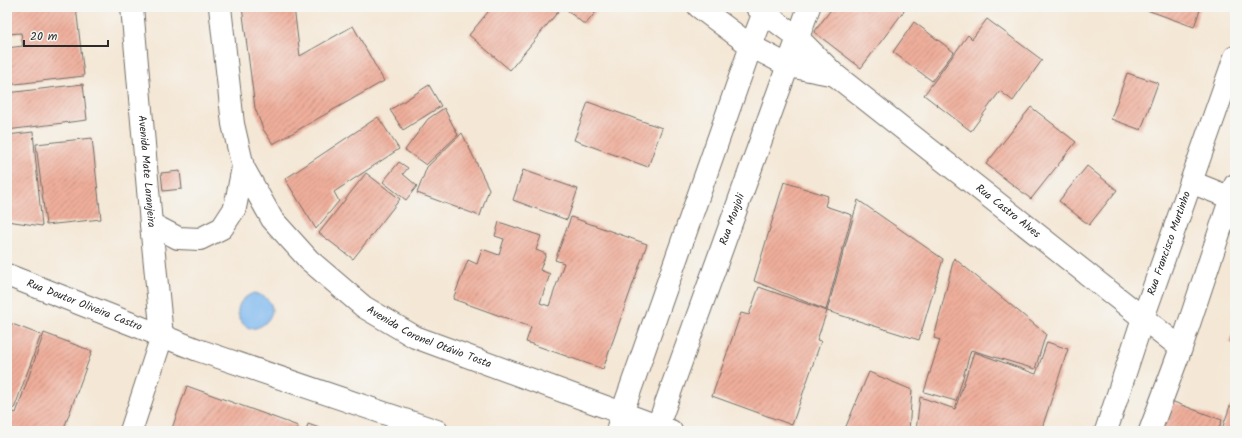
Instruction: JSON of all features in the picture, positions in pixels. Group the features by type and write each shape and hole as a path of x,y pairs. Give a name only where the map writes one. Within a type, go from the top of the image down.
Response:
{"street":[{"name":"Avenida Mate Laranjeira","path":"132,7 162,336"},
{"path":"151,224 178,238 200,239 222,228 235,208 242,167 233,124 220,7"},
{"name":"Rua Castro Alves","path":"699,7 751,46 789,66 835,75"},
{"name":"Rua Monjoli","path":"662,429 809,7"},
{"path":"620,422 751,46 762,9"},
{"name":"Rua Castro Alves","path":"762,9 798,38 835,75 1181,348"},
{"name":"Rua Francisco Murtinho","path":"1106,431 1143,318 1235,57"},
{"name":"Avenida Coronel Otávio Tosta","path":"242,167 272,219 308,260 364,307 415,337 620,422 662,429"},
{"path":"1150,431 1181,348 1233,192 1191,182"},
{"name":"Rua Doutor Oliveira Castro","path":"7,275 162,336"},
{"path":"131,431 162,336 198,350 437,431"}],"water":[{"path":"254,293 266,298 271,305 272,313 268,320 255,328 247,327 241,321 238,312 238,307 243,300"}],"building":[{"path":"7,7 76,7 84,76 7,85 7,48 23,46 21,33 7,34"},
{"path":"242,7 294,7 300,56 353,26 384,81 273,144 263,129 255,108"},
{"path":"492,7 567,7 564,10 561,8 510,70 469,35"},
{"path":"570,7 600,7 585,25 567,10"},
{"path":"833,7 907,7 861,68 814,32"},
{"path":"1148,7 1201,7 1194,27 1147,10"},
{"path":"987,19 1042,60 1013,101 1000,91 971,131 924,95 968,35 972,39"},
{"path":"914,22 954,52 932,81 893,52"},
{"path":"1127,73 1158,83 1141,130 1111,119"},
{"path":"83,84 87,120 7,130 7,93"},
{"path":"429,85 441,106 403,130 390,110"},
{"path":"588,102 662,128 648,167 574,140"},
{"path":"1031,107 1076,142 1031,199 986,164"},
{"path":"444,108 458,135 426,165 405,150 428,119"},
{"path":"378,117 399,149 334,192 339,201 316,229 285,179"},
{"path":"33,132 42,226 7,221 7,135"},
{"path":"462,133 489,189 480,216 417,193 427,167"},
{"path":"92,138 101,219 46,225 36,144"},
{"path":"399,162 408,168 403,174 417,186 406,200 383,182"},
{"path":"1087,166 1117,190 1089,225 1059,201"},
{"path":"523,170 578,189 567,220 513,200"},
{"path":"180,171 182,189 163,191 161,173"},
{"path":"366,173 400,199 353,259 319,233"},
{"path":"784,182 828,196 825,206 852,215 826,310 754,281"},
{"path":"858,200 943,259 919,340 827,311"},
{"path":"571,217 647,244 603,369 526,342 531,327 453,299 468,260 477,264 482,249 499,255 504,239 495,236 499,222 541,236 536,250 546,254 540,270 550,274 540,303 549,306 564,263 555,260"},
{"path":"954,258 1046,334 1035,369 971,350 956,401 924,392 940,340 934,338"},
{"path":"759,287 827,311 817,340 821,341 792,425 712,396 741,313 749,315"},
{"path":"7,322 41,335 14,409 7,406"},
{"path":"1235,328 1235,344 1229,342"},
{"path":"44,333 92,351 63,431 7,431 7,409 16,413"},
{"path":"1047,342 1068,349 1041,431 916,431 920,397 955,409 974,352 1036,374"},
{"path":"869,372 912,390 909,431 844,431"},
{"path":"187,386 298,426 296,431 171,431"},
{"path":"1171,401 1222,420 1218,431 1160,431"},
{"path":"1230,406 1235,408 1235,431 1222,429"},
{"path":"308,424 328,431 306,431"}]}
